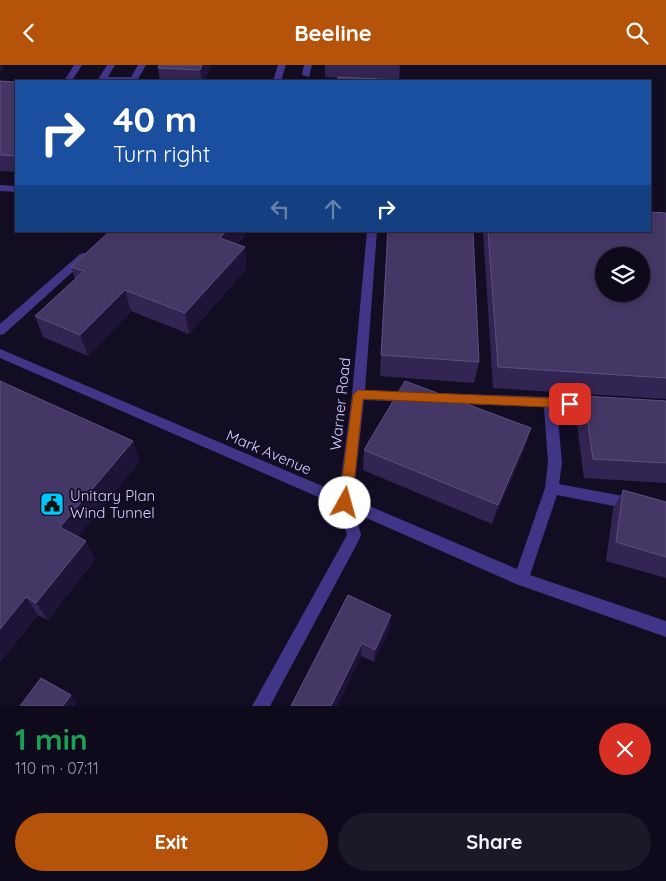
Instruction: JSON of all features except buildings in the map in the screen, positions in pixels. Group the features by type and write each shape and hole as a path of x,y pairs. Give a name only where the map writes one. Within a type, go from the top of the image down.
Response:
{"street":[{"path":"69,80 78,65"},
{"path":"102,80 111,65"},
{"path":"102,80 134,80 142,65"},
{"path":"277,80 282,65"},
{"path":"306,75 308,65"},
{"path":"0,188 15,189"},
{"name":"Warner Road","path":"261,706 354,535 345,503 358,395 372,232"},
{"path":"0,331 91,250"},
{"name":"Mark Avenue","path":"0,353 521,579 666,629"},
{"path":"358,395 550,402 608,407"},
{"path":"521,579 552,488 555,463 550,402"},
{"path":"552,488 666,510"}],"place":[{"name":"Unitary Plan Wind Tunnel","path":"52,504"}],"route":[{"path":"345,503 358,395 570,404"}]}
